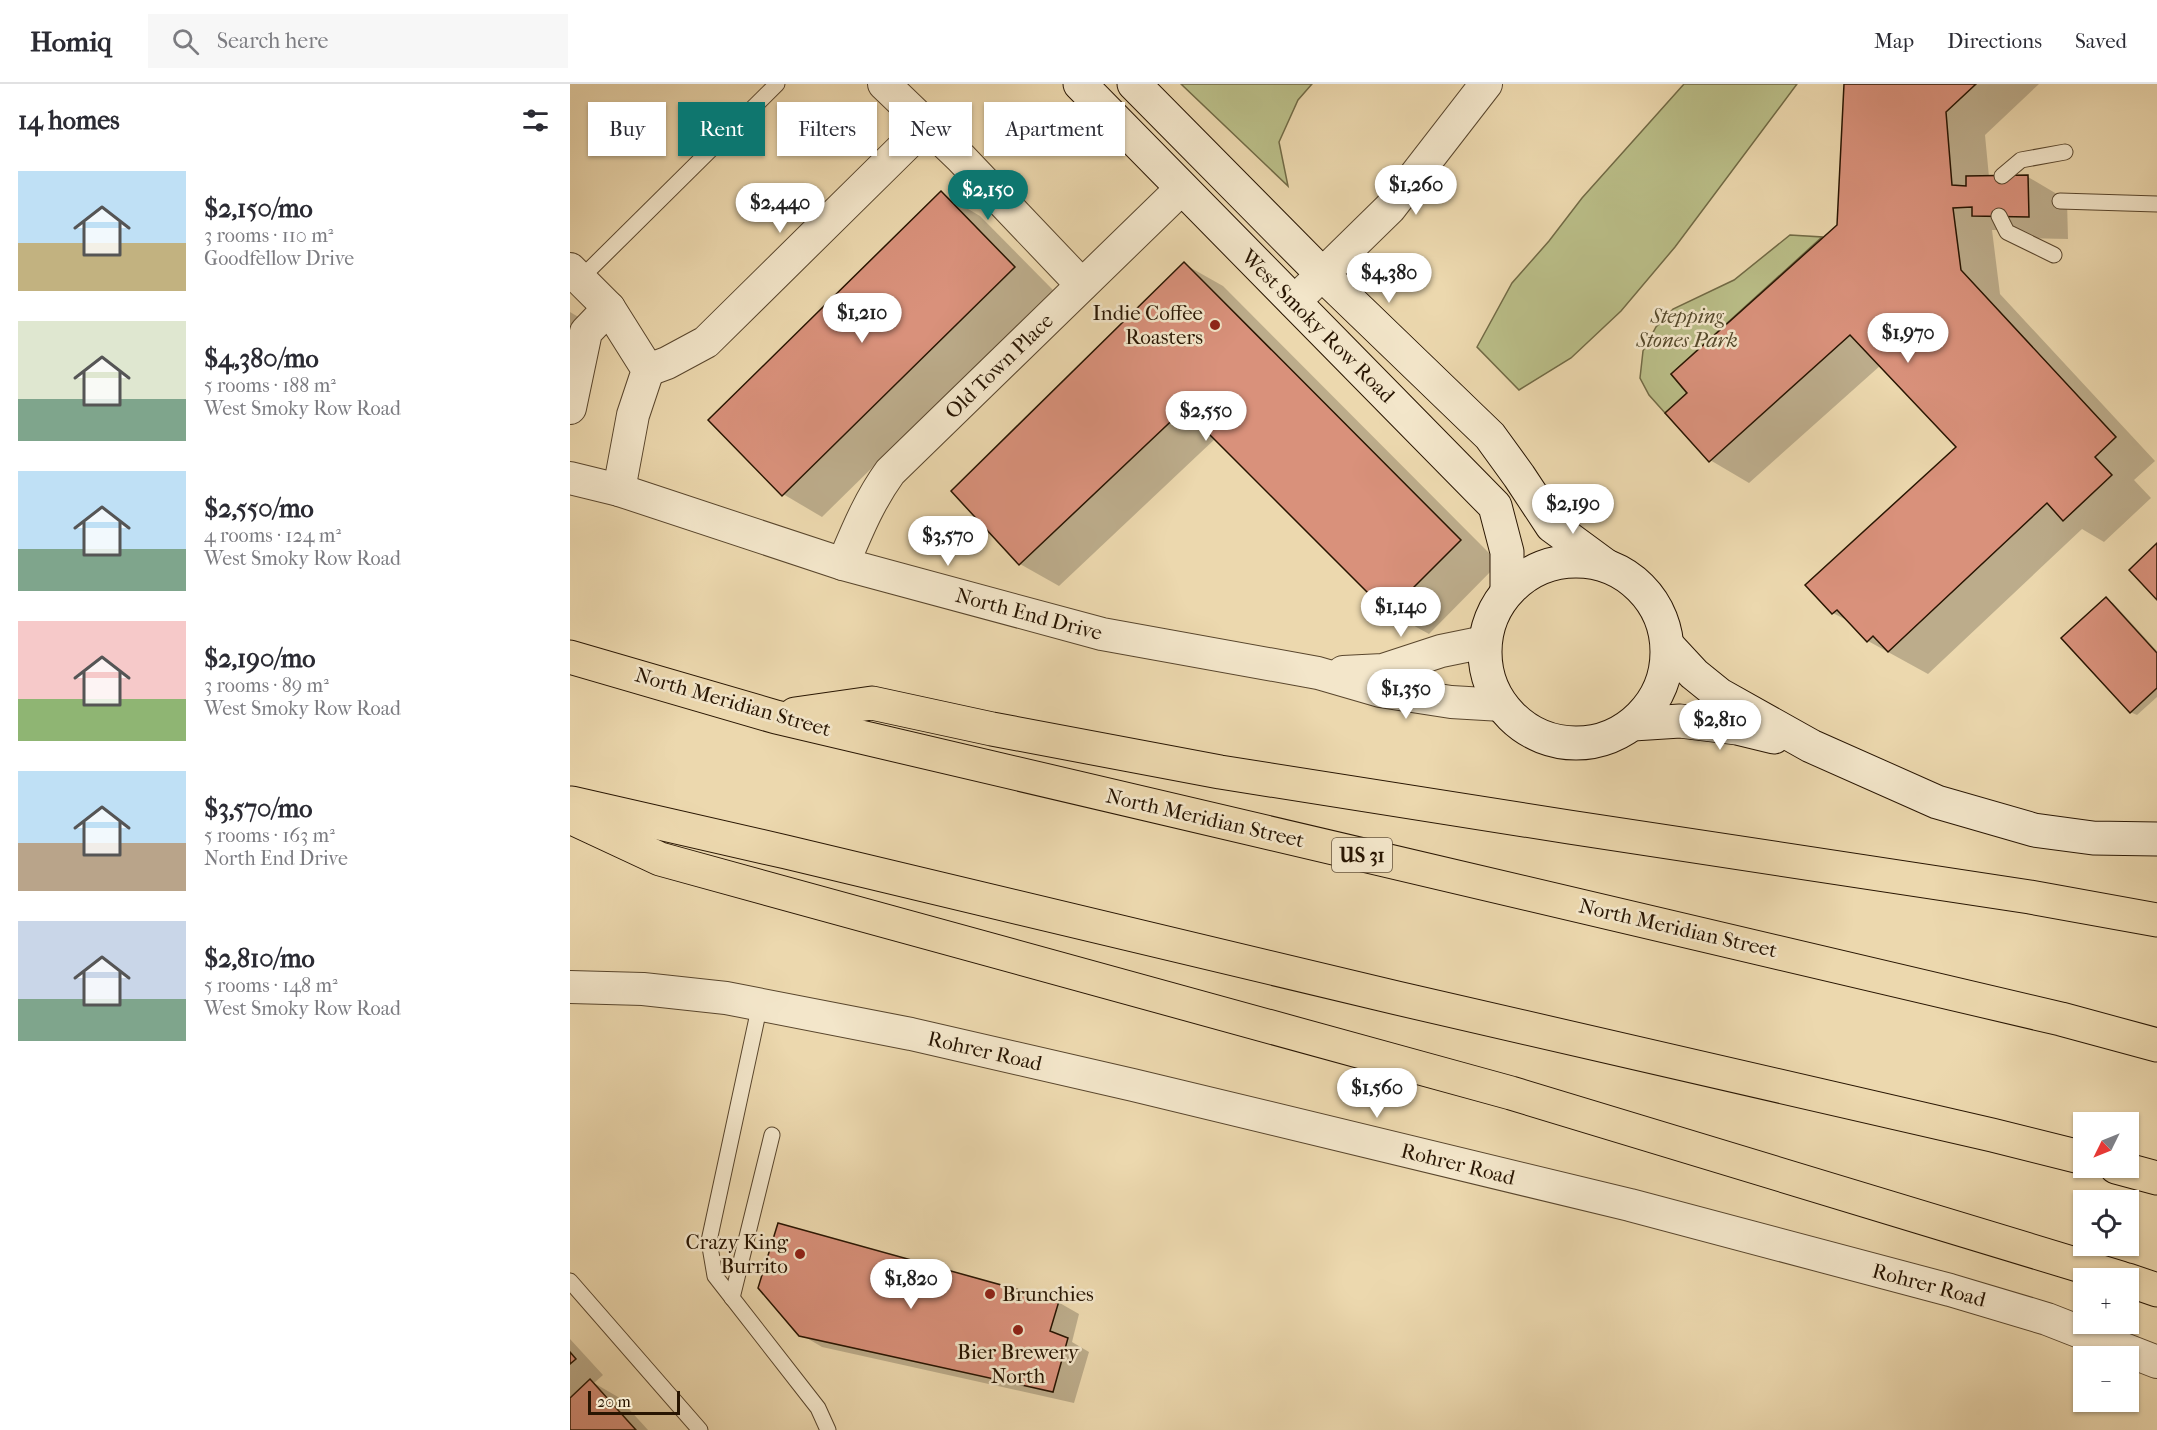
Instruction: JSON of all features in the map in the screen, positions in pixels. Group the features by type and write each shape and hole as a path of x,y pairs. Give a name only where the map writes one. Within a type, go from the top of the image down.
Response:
{"highway":[{"name":"North Meridian Street","path":"570,657 776,717 2061,1019 2157,1045"},
{"path":"776,717 872,703 992,729 1220,772 2030,897 2157,920"},
{"path":"570,802 2073,1155"},
{"path":"570,817 660,859 1511,1093 2088,1268"},
{"path":"2139,1173 2157,1178"},
{"path":"2139,1284 2157,1290"}],"street":[{"path":"884,84 902,102"},
{"name":"West Smoky Row Road","path":"1080,84 1495,506 1507,552 1507,591"},
{"name":"West Smoky Row Road","path":"1134,84 1323,275 1490,436 1520,476 1552,526 1605,566"},
{"path":"1294,303 1390,208 1485,84"},
{"path":"648,369 668,363 706,342 895,156"},
{"path":"959,156 1082,285"},
{"name":"Old Town Place","path":"843,564 863,516 890,472 1182,188"},
{"path":"575,274 609,308 648,369"},
{"path":"570,408 586,332 609,308"},
{"path":"619,490 633,415 648,369"},
{"name":"North End Drive","path":"570,478 619,490 843,564 1102,634 1321,673 1380,691 1451,702 1502,705"},
{"path":"1579,560 1605,566 1629,578 1648,596 1662,620 1668,646 1665,676 1653,702 1633,724 1607,738 1578,743 1549,740 1522,726 1502,705 1491,686 1485,664 1485,642 1489,623 1507,591 1528,574 1552,563 1579,560"},
{"name":"North End Drive","path":"1321,673 1383,670 1441,651 1485,642"},
{"path":"1668,646 1694,674 1720,694 1811,746 1937,802 2034,830 2093,838 2157,839"},
{"path":"1633,724 1680,721 1737,728 1811,746"},
{"name":"Rohrer Road","path":"570,987 643,989 726,998 911,1034 1016,1058 1630,1205 1960,1293 2047,1319 2157,1362"}],"lane":[{"path":"575,274 777,84"},
{"path":"2002,176 2021,160 2065,152"},
{"path":"2060,201 2157,204"},
{"path":"1999,216 2007,232 2054,255"},
{"path":"760,1004 709,1241 715,1276 818,1408 828,1430"},
{"path":"732,1298 772,1135"},
{"path":"570,1281 700,1430"}],"green space":[{"path":"1181,84 1312,84 1298,100 1279,142 1288,186"},
{"path":"1684,84 1797,84 1675,247 1621,311 1571,358 1519,390 1477,347 1512,283 1549,241 1582,198"},
{"name":"Stepping Stones Park","path":"1790,235 1822,237 1671,374 1687,393 1665,413 1649,395 1640,378 1643,351 1656,327 1673,309 1734,280"}],"building":[{"path":"1844,84 1976,84 1946,112 1952,185 1966,186 1966,176 2028,175 2029,217 1972,216 1972,207 1953,208 1961,270 2116,437 2095,457 2112,475 2063,521 2047,503 1888,652 1873,636 1867,642 1837,610 1832,614 1805,585 1956,447 1850,335 1709,462 1665,413 1687,393 1671,374 1837,225"},
{"path":"941,191 1015,267 782,496 708,420"},
{"path":"1184,262 1461,540 1388,613 1184,409 1019,565 951,491"},
{"path":"2157,543 2157,600 2129,570"},
{"path":"2106,597 2157,653 2157,688 2130,713 2061,638"},
{"path":"778,1223 1059,1301 1050,1331 1068,1338 1053,1392 799,1336 758,1288"},
{"path":"570,1352 576,1359 570,1364"},
{"path":"590,1379 636,1430 570,1430 570,1398"}],"place":[{"name":"Indie Coffee Roasters","path":"1215,325"},
{"name":"Crazy King Burrito","path":"800,1254"},
{"name":"Brunchies","path":"990,1294"},
{"name":"Bier Brewery North","path":"1018,1330"}]}
